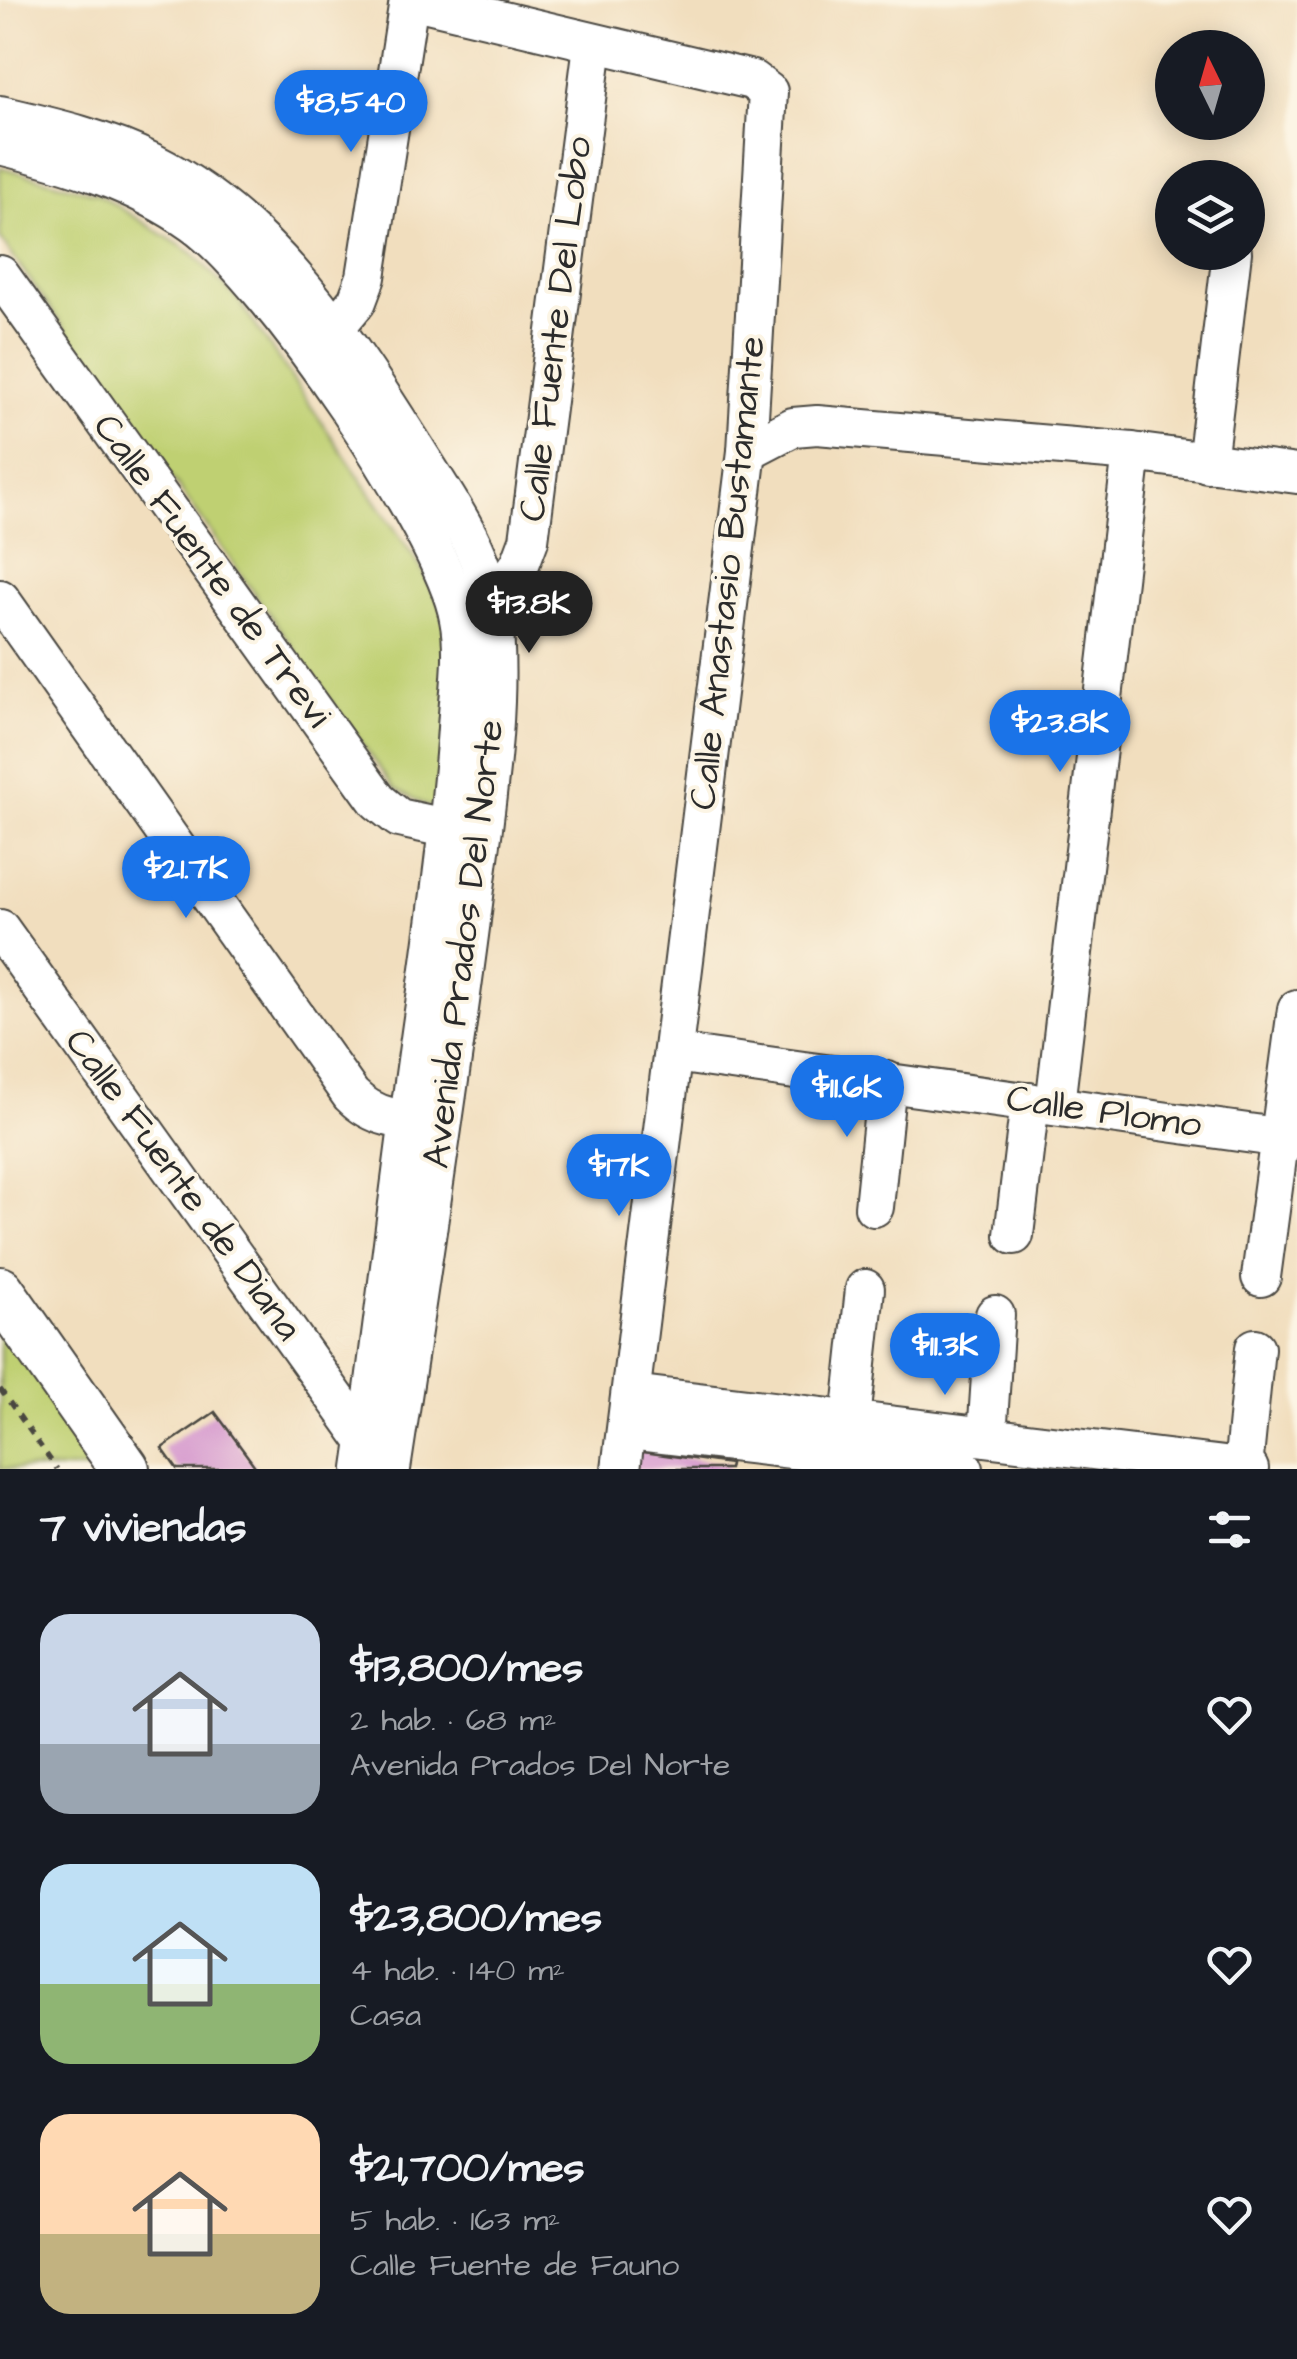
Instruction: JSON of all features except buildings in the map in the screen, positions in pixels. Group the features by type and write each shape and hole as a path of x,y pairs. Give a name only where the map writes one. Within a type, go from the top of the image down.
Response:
{"main road":[{"path":"0,1291 125,1469"}],"street":[{"path":"333,330 358,300 366,277 412,0 594,45"},
{"name":"Calle Anastasio Bustamante","path":"594,45 752,80 768,92 746,452 621,1469"},
{"name":"Calle Fuente Del Lobo","path":"492,604 520,564 529,540 594,45"},
{"name":"Avenida Prados Del Norte","path":"0,115 93,139 153,163 211,199 264,240 333,330 368,408 454,512 482,568 492,604 495,666 482,828 445,1121 374,1460"},
{"path":"0,145 88,169 136,189 194,224 244,268 368,408 452,586 460,624 461,668 450,829 408,1120 374,1460"},
{"path":"1207,462 1230,270"},
{"name":"Calle Fuente de Trevi","path":"0,275 378,801 399,818 450,829"},
{"path":"746,452 792,427 817,424 1132,452 1297,474"},
{"path":"1014,1235 1042,1104 1132,452"},
{"path":"0,599 350,1095 366,1110 408,1120 445,1121"},
{"name":"Calle Fuente de Diana","path":"0,929 374,1460"},
{"path":"1261,1278 1288,1138 1297,1008"},
{"name":"Calle Plomo","path":"674,1053 1288,1138"},
{"path":"874,1206 887,1081"},
{"path":"852,1420 866,1290"},
{"path":"987,1437 994,1315"},
{"path":"630,1412 852,1420 1246,1469 1255,1348"},
{"path":"630,1412 964,1469"}],"path":[{"path":"0,1390 57,1469"}],"green space":[{"path":"0,167 98,194 192,253 239,301 420,566 461,645 435,810 394,788 0,238"},
{"path":"0,1325 101,1469 0,1469"}]}
